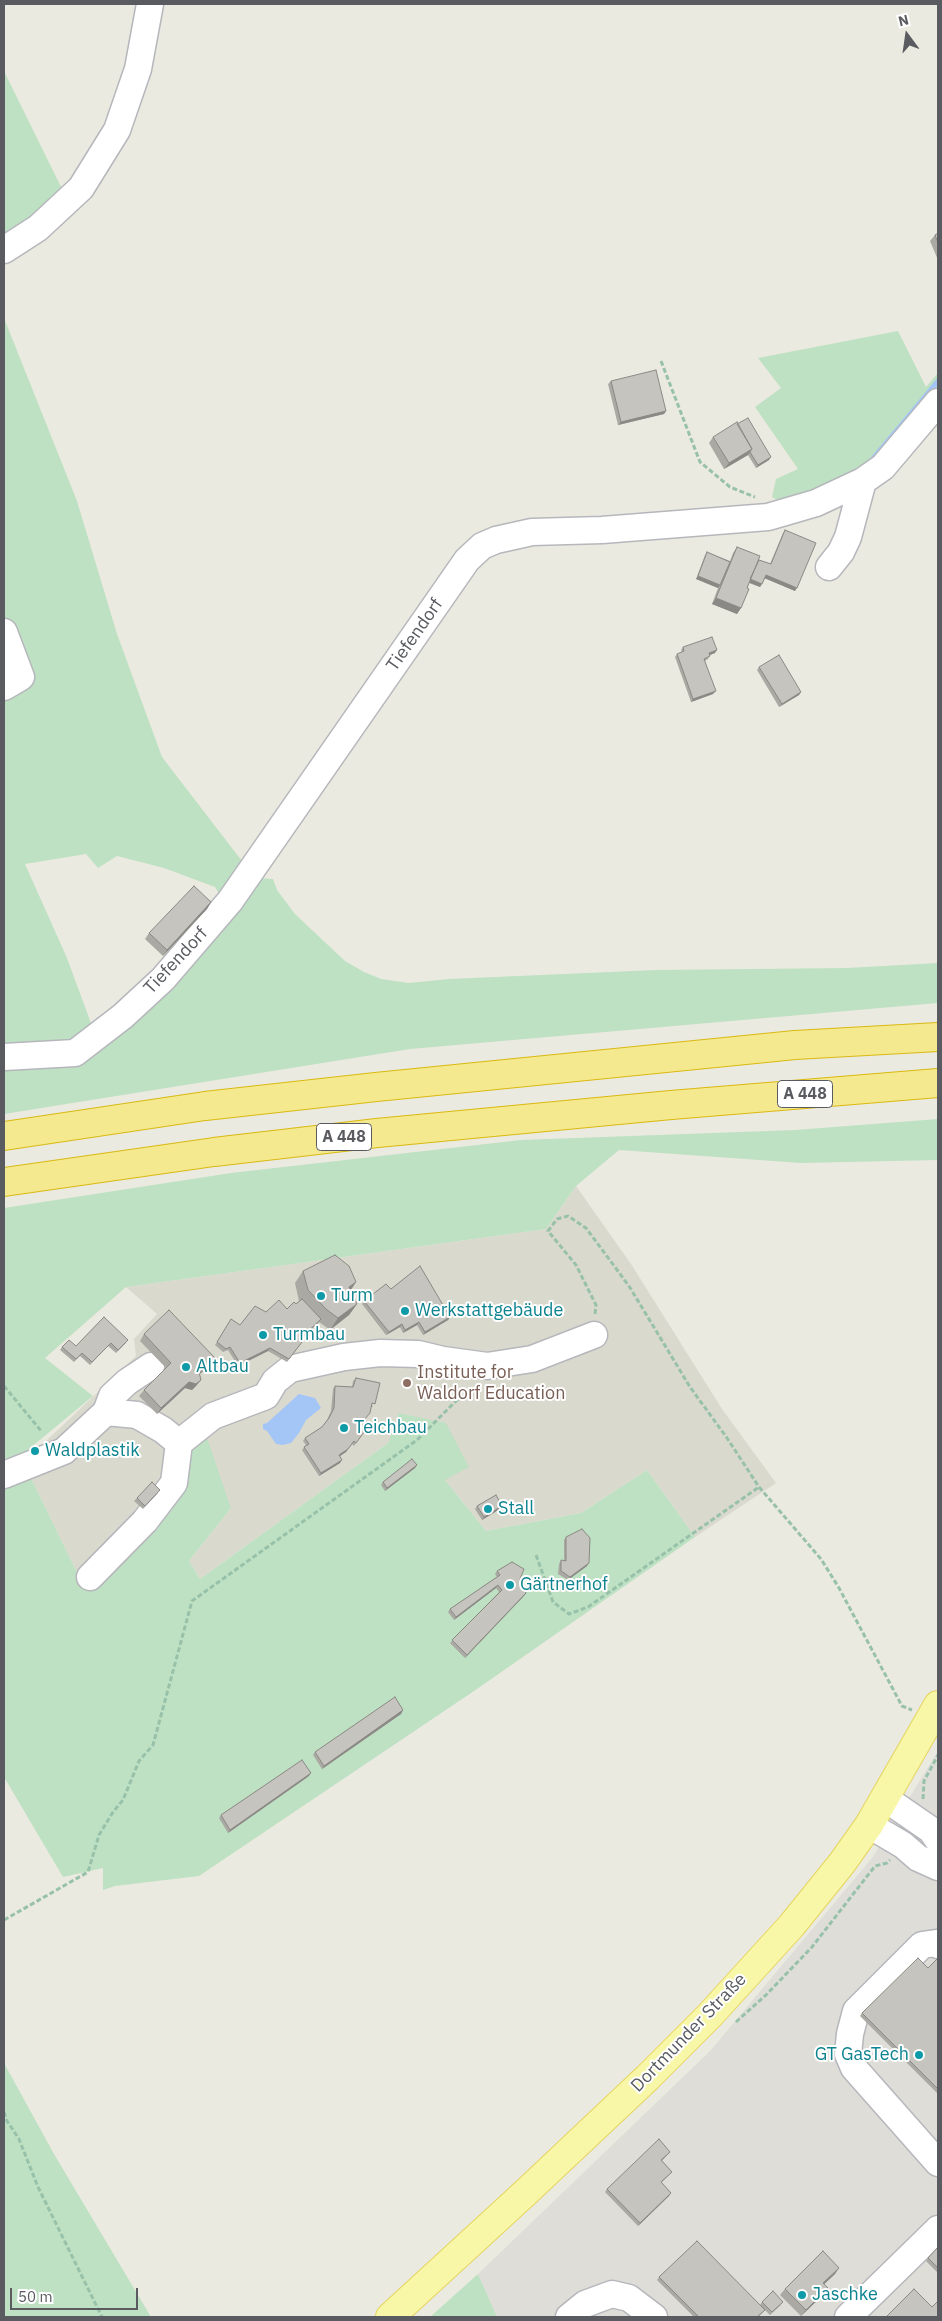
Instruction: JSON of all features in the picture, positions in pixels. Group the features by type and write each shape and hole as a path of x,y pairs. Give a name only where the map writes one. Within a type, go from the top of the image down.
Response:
{"highway":[{"path":"795,1045 871,1024 938,1018"},
{"path":"4,1136 205,1106 795,1045 938,1037"},
{"name":"A 448","path":"4,1182 214,1152 367,1134 938,1083"}],"main road":[{"name":"Dortmunder Straße","path":"390,2317 537,2182 710,2015 792,1925 842,1863 869,1825 886,1799 934,1712"}],"street":[{"path":"4,250 38,228 81,188 117,130 138,69 150,4"},
{"name":"Tiefendorf","path":"4,1057 75,1053 123,1016 162,979 230,901 467,560 482,546 496,540 532,532 602,530 768,517 816,503 863,481 883,467 938,402"},
{"path":"829,566 841,552 848,537 863,481"},
{"path":"4,632 21,677 4,687"},
{"path":"90,1577 145,1521 174,1483 179,1443 213,1416 266,1396 275,1381 290,1369 344,1357 380,1354 418,1354 443,1360 487,1366 532,1359 594,1335"},
{"path":"4,1475 64,1451 106,1412 112,1396 127,1382 151,1366"},
{"path":"106,1412 137,1416 163,1430 179,1443"},
{"path":"886,1799 931,1830 938,1840"},
{"path":"869,1825 903,1845 918,1858 938,1867"},
{"path":"938,1945 936,1943 922,1944 856,2011 850,2034 848,2054 854,2068 938,2163"},
{"path":"848,2317 938,2229"},
{"path":"569,2317 585,2304 612,2294 629,2298 654,2317"}],"path":[{"path":"661,361 700,462 730,487 754,495 768,517"},
{"path":"594,1335 596,1305 576,1266 548,1231 557,1219 568,1216 586,1228 629,1286 690,1387 759,1487 821,1560 839,1588 902,1706 934,1712"},
{"path":"4,1386 42,1432"},
{"path":"4,1920 88,1872 99,1834 112,1812 123,1800 139,1761 153,1745 192,1601 417,1440 461,1396"},
{"path":"536,1555 553,1602 568,1614 588,1607 759,1487"},
{"path":"917,1821 924,1807 924,1781 938,1755"},
{"path":"734,2024 766,1995 812,1947 875,1866 887,1863 903,1845"},
{"path":"4,2112 19,2139 38,2187 102,2317"}],"shaded area":[{"name":"Institute for Waldorf Education","path":"576,1186 631,1264 722,1409 776,1483 695,1537 647,1470 581,1513 486,1531 445,1480 388,1443 200,1579 189,1561 231,1508 154,1527 86,1591 30,1476 46,1441 136,1356 134,1339 157,1314 126,1287 546,1229"},
{"path":"938,1751 938,2317 497,2317 478,2274 710,2051 872,1858"}],"green space":[{"path":"4,71 63,191 39,238 4,263"},
{"path":"4,318 77,501 117,634 162,757 255,878 273,879 277,890 295,914 345,961 381,979 409,983 449,979 656,970 847,968 938,963 938,1003 410,1049 4,1114 4,1060 84,1054 231,914 215,887 164,868 117,856 98,868 86,854 25,864 67,958 95,1034 68,1042 4,1045"},
{"path":"898,331 926,387 938,373 938,421 904,464 880,463 788,506 772,497 776,479 798,469 755,407 781,388 758,358"},
{"path":"938,1119 938,1160 801,1163 619,1150 576,1186 546,1229 126,1287 45,1358 93,1396 6,1468 4,1466 4,1208 231,1173 521,1140 795,1130"},
{"path":"399,1413 446,1423 469,1467 445,1480 486,1531 581,1513 647,1470 695,1537 477,1689 199,1876 115,1886 103,1890 103,1868 63,1877 4,1777 4,1484 30,1476 86,1591 154,1527 186,1447 206,1435 231,1508 189,1561 200,1579 388,1443"},
{"path":"4,2063 54,2154 151,2317 4,2317"},
{"path":"478,2274 497,2317 430,2317"}],"water":[{"path":"299,1394 315,1398 321,1408 306,1420 291,1443 276,1444 267,1431 263,1429 263,1424 267,1423"}],"building":[{"path":"656,370 666,411 621,422 611,381"},
{"path":"748,418 771,457 758,465 750,452 752,449 737,424"},
{"path":"737,422 752,449 729,463 713,437"},
{"path":"785,530 816,543 797,588 766,575 762,584 750,579 759,560 771,564"},
{"path":"737,547 760,556 741,608 716,598"},
{"path":"707,552 730,562 720,585 698,576"},
{"path":"712,637 717,650 709,653 710,656 704,659 716,691 693,699 677,654 684,651 683,647"},
{"path":"779,655 801,692 782,704 759,667"},
{"path":"194,886 211,902 167,950 149,933"},
{"name":"Turm","path":"335,1255 349,1266 356,1282 349,1287 357,1304 338,1318 327,1310 308,1290 303,1271"},
{"name":"Werkstattgebäude","path":"420,1266 450,1317 425,1332 419,1322 405,1330 402,1324 389,1332 364,1301 386,1284 391,1289"},
{"name":"Turmbau","path":"302,1299 321,1319 300,1339 302,1342 289,1359 270,1348 240,1363 230,1347 226,1349 217,1342 231,1319 240,1325 255,1306 266,1312 279,1300 287,1309 294,1302 296,1304"},
{"name":"Altbau","path":"169,1310 215,1358 199,1372 201,1380 196,1384 189,1382 161,1408 144,1390 171,1363 144,1334"},
{"path":"104,1317 128,1340 118,1350 111,1343 92,1362 82,1353 76,1359 62,1347 69,1340 76,1346"},
{"name":"Teichbau","path":"356,1378 380,1383 375,1404 372,1403 370,1413 364,1420 370,1424 356,1443 354,1441 348,1449 339,1455 342,1460 321,1473 304,1447 309,1444 305,1438 322,1427 329,1418 334,1408 335,1386 353,1387"},
{"path":"412,1459 417,1465 387,1488 383,1482"},
{"path":"152,1482 160,1490 145,1506 137,1498"},
{"name":"Stall","path":"496,1495 502,1506 484,1517 477,1506"},
{"path":"582,1529 590,1538 589,1563 570,1577 561,1571 561,1560 566,1561 566,1537"},
{"path":"512,1562 524,1569 520,1579 526,1593 467,1655 452,1640 502,1590 498,1585 456,1617 450,1609 500,1575 497,1571"},
{"path":"395,1697 403,1710 324,1766 315,1752"},
{"path":"302,1760 311,1773 230,1830 221,1815"},
{"name":"GT GasTech","path":"918,1958 928,1968 938,1958 938,2089 862,2013"},
{"path":"659,2139 670,2152 661,2160 672,2172 661,2182 671,2193 640,2223 607,2189"},
{"path":"697,2241 765,2310 757,2317 699,2317 659,2277"},
{"path":"938,2247 938,2268 928,2258"},
{"path":"823,2251 839,2268 823,2283 828,2288 806,2310 785,2289"},
{"path":"914,2289 932,2307 938,2301 938,2317 888,2317 887,2316"},
{"path":"773,2291 783,2302 772,2312 762,2302"}],"waterway":[{"path":"871,461 938,381"}],"place":[{"name":"Turm","path":"321,1296"},
{"name":"Werkstattgebäude","path":"405,1311"},
{"name":"Turmbau","path":"263,1335"},
{"name":"Altbau","path":"186,1367"},
{"name":"Institute for Waldorf Education","path":"407,1383"},
{"name":"Teichbau","path":"344,1428"},
{"name":"Waldplastik","path":"35,1451"},
{"name":"Stall","path":"488,1509"},
{"name":"Gärtnerhof","path":"510,1585"},
{"name":"GT GasTech","path":"919,2055"},
{"name":"Jaschke","path":"802,2295"}]}
